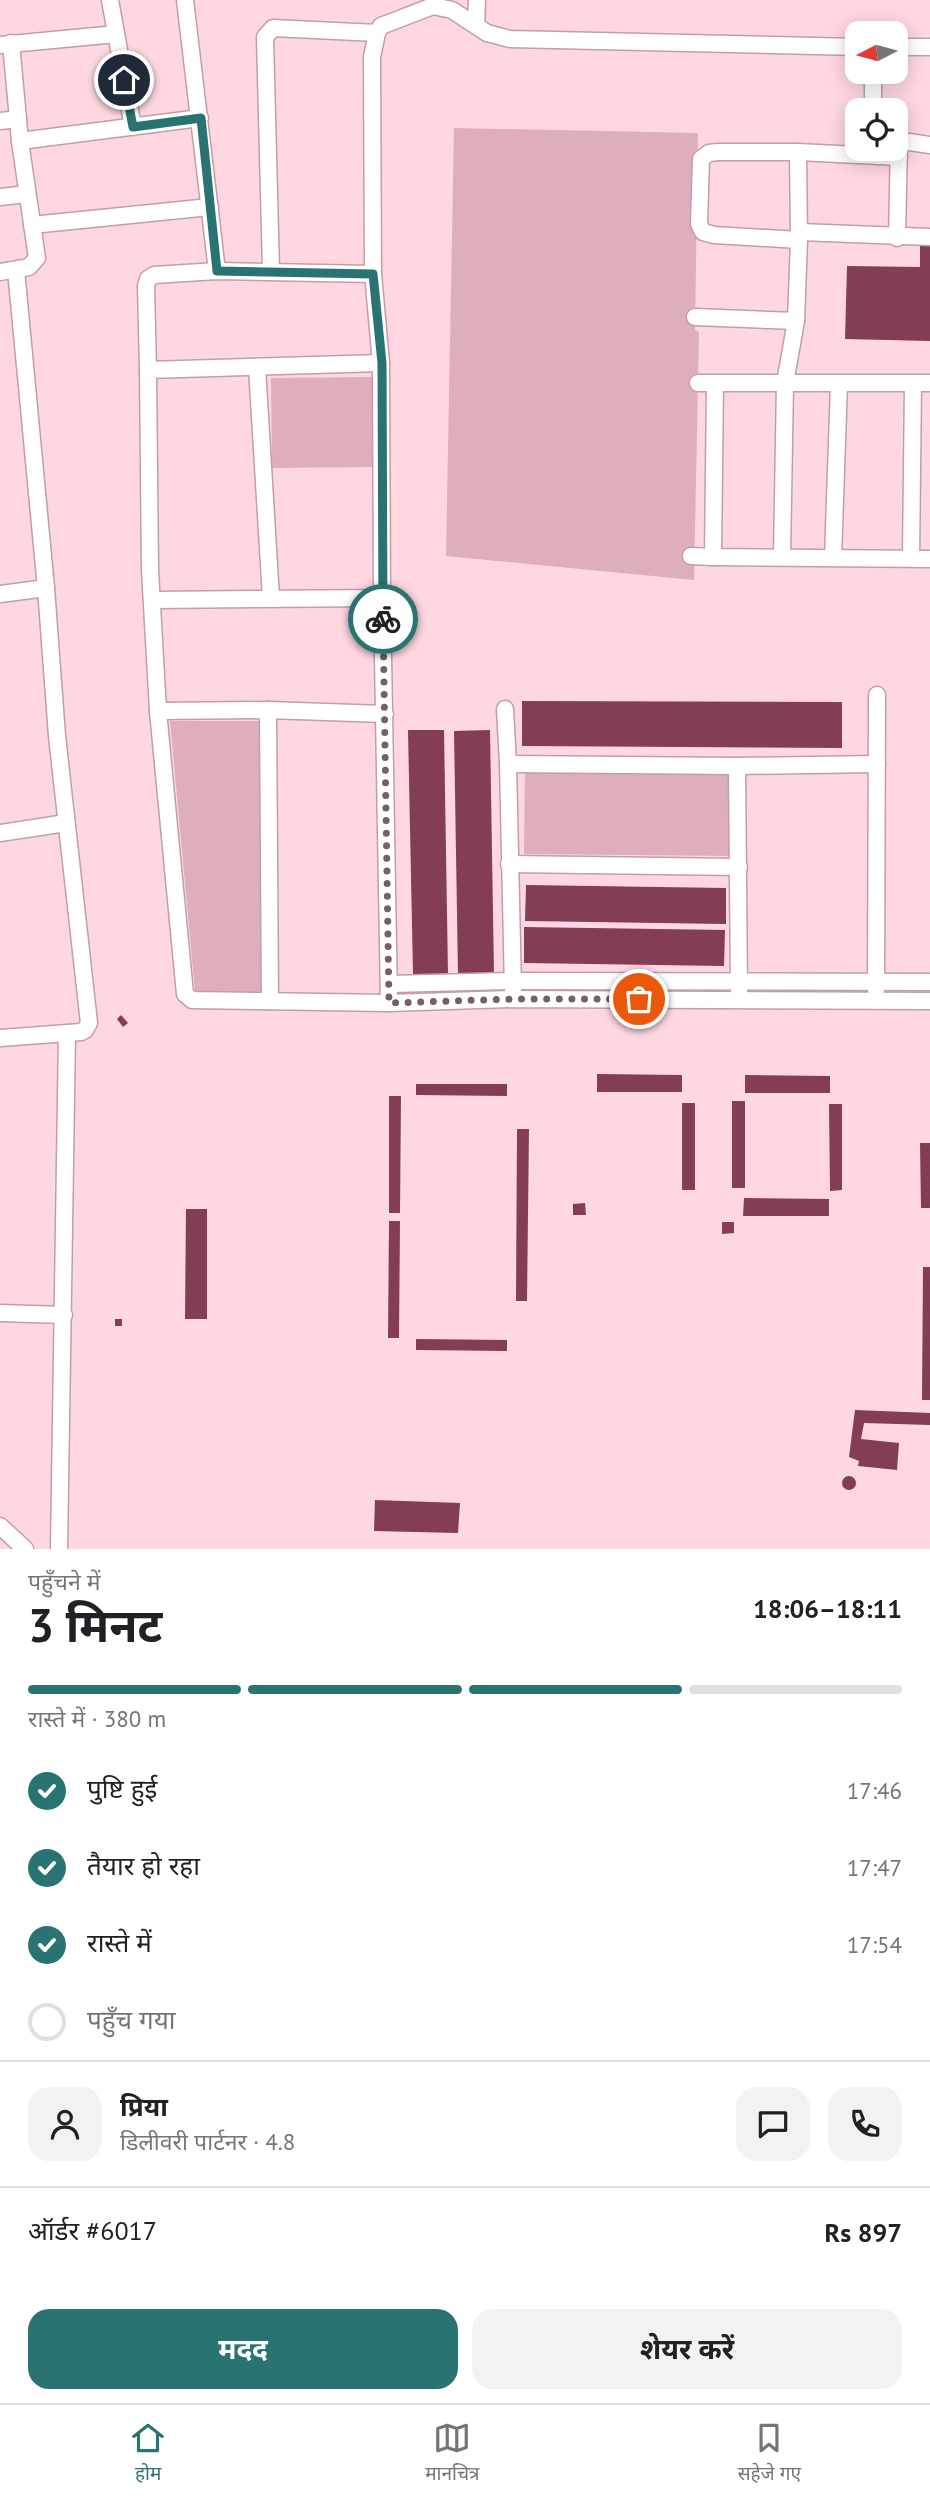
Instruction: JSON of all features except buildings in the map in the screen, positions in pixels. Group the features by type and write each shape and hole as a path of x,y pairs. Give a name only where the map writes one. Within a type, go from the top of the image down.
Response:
{"street":[{"path":"110,0 133,127"},
{"path":"185,0 217,271"},
{"path":"476,26 477,0"},
{"path":"389,1003 382,363 373,274 372,57 377,33 381,26 431,3 452,10 487,33 510,38 845,47"},
{"path":"271,271 265,37 273,28 377,33"},
{"path":"0,1030 0,1038 67,1033 85,1030 89,1023 57,736 46,588 8,271 29,267 37,258 5,44 116,34"},
{"path":"908,47 930,47"},
{"path":"20,141 201,118"},
{"path":"0,121 18,119"},
{"path":"908,146 930,145"},
{"path":"845,149 718,152 705,155 700,164 699,224 703,232 714,235 930,237"},
{"path":"782,557 785,383 796,321 798,152"},
{"path":"897,238 898,161"},
{"path":"0,197 27,194"},
{"path":"33,225 209,206"},
{"path":"373,274 271,271 161,273 148,279 146,286 152,600 158,711 185,994 192,1000 389,1003 513,999 930,1001"},
{"path":"695,317 796,321"},
{"path":"148,370 382,363"},
{"path":"257,366 271,598"},
{"path":"713,557 706,383 922,383 911,558"},
{"path":"833,558 839,383"},
{"path":"691,556 930,559"},
{"path":"0,594 46,588"},
{"path":"152,600 383,598"},
{"path":"876,1001 877,695"},
{"path":"505,709 513,999"},
{"path":"158,711 268,710 385,714"},
{"path":"268,710 271,1001"},
{"path":"508,764 877,764"},
{"path":"737,766 739,1000"},
{"path":"0,833 66,823"},
{"path":"509,864 739,867"},
{"path":"390,984 513,981 930,982"},
{"path":"59,1549 67,1033"},
{"path":"0,1312 64,1315"},
{"path":"0,1526 25,1549"}],"shaded area":[{"path":"454,128 698,133 695,330 699,332 694,580 446,556"},
{"path":"373,377 374,467 272,468 271,378"},
{"path":"170,721 262,721 262,992 195,991"},
{"path":"525,771 730,773 729,856 524,854"}],"way so far":[{"path":"383,619 389,1003 639,999"}],"route":[{"path":"124,80 133,127 201,118 217,271 373,274 382,363 383,619"}]}
